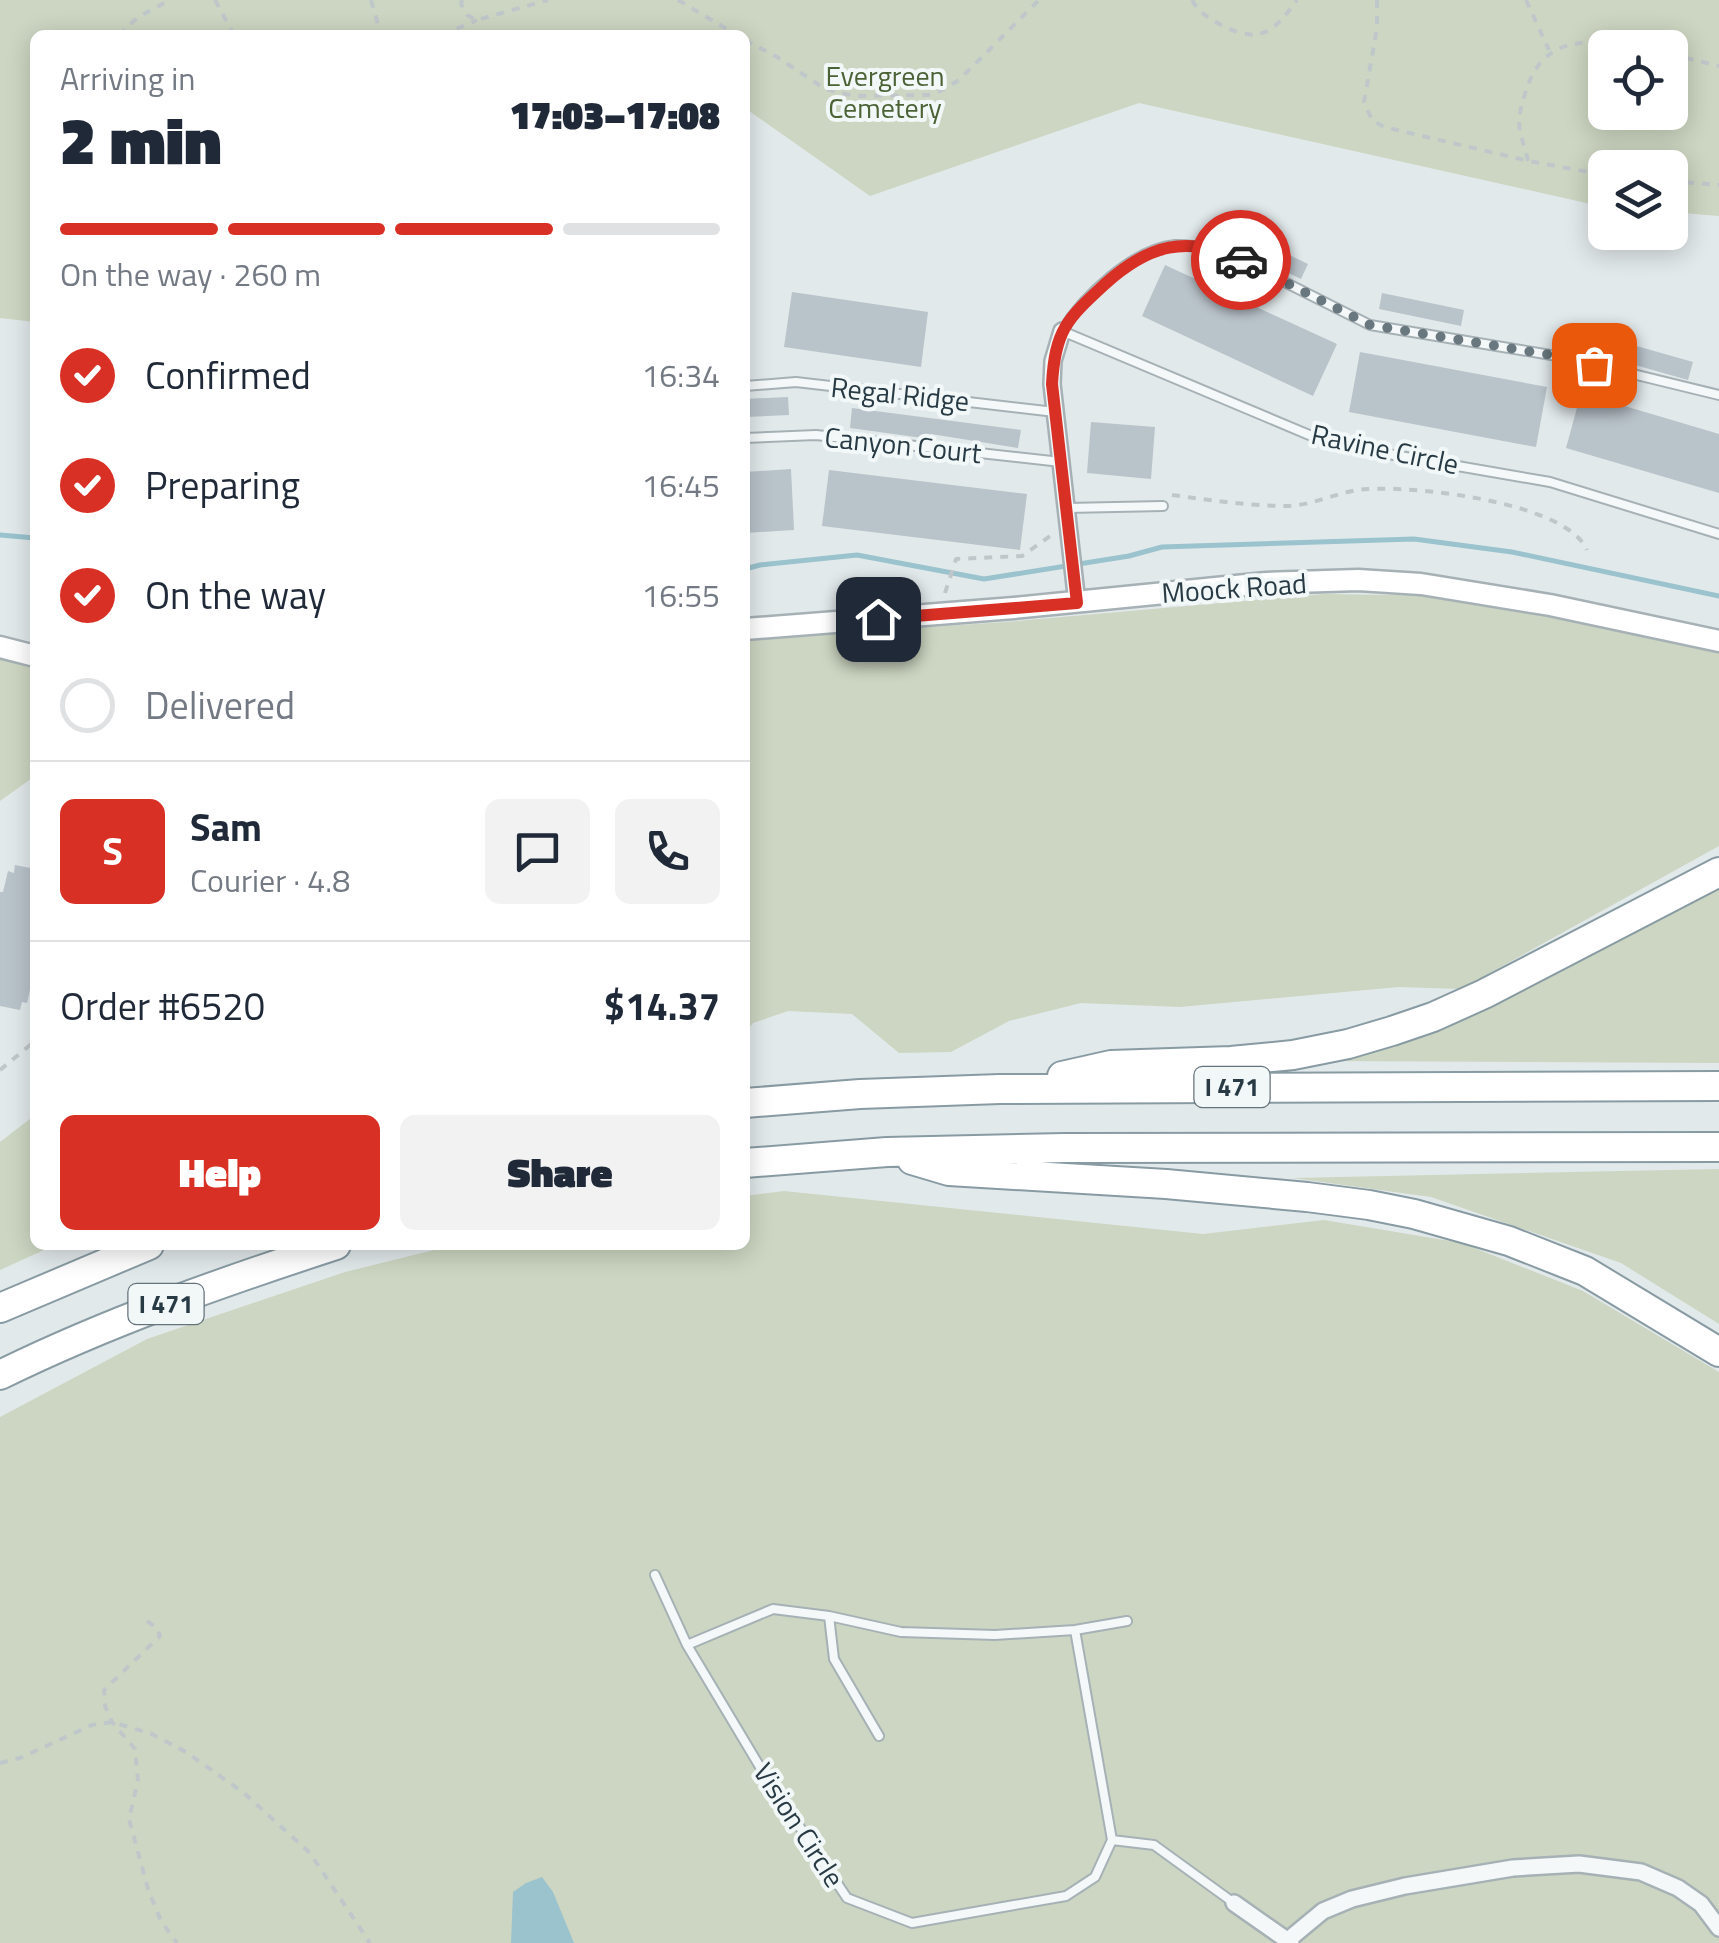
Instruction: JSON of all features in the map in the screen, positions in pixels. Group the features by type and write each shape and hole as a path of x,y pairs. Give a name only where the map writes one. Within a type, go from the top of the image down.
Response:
{"highway":[{"path":"1000,1089 1112,1065 1294,1055 1392,1031 1433,1018 1484,994 1719,872"},
{"name":"I 471","path":"750,1104 860,1094 1000,1089 1719,1086"},
{"path":"750,1163 886,1152 1065,1148 1719,1148"},
{"path":"886,1152 949,1170 1166,1184 1369,1204 1414,1214 1478,1231 1570,1264 1719,1352"},
{"name":"I 471","path":"0,1308 136,1250"},
{"name":"I 471","path":"0,1375 142,1313 320,1250"}],"main road":[{"name":"Moock Road","path":"750,628 1076,592 1358,580 1421,584 1550,605 1719,640"},
{"path":"0,647 30,655"}],"street":[{"path":"1062,331 1052,384 1076,592"},
{"path":"1234,1903 1290,1942 1324,1911 1352,1899 1513,1868 1579,1864 1641,1872 1678,1888 1700,1904 1719,1928"}],"lane":[{"path":"1062,331 1074,312 1126,264 1174,245 1198,246 1223,251 1370,325 1563,357 1719,395"},
{"name":"Ravine Circle","path":"1062,331 1342,446 1550,482 1719,534"},
{"name":"Regal Ridge","path":"750,386 796,382 1055,412"},
{"name":"Canyon Court","path":"750,438 816,435 1061,462"},
{"path":"1068,508 1163,506"},
{"name":"Vision Circle","path":"655,1575 686,1645 763,1772 847,1898 912,1923 1066,1896 1095,1877 1112,1840"},
{"path":"686,1645 773,1609 829,1616 901,1632 994,1635 1075,1630 1127,1621"},
{"path":"829,1616 834,1659 879,1736"},
{"path":"1075,1630 1112,1840 1154,1845 1234,1903"}],"path":[{"path":"125,30 170,0"},
{"path":"215,0 231,30"},
{"path":"371,0 379,30"},
{"path":"462,0 467,15 477,20"},
{"path":"454,30 548,0"},
{"path":"678,0 728,30"},
{"path":"750,43 825,89 854,96 928,96 958,80 1039,0"},
{"path":"1192,0 1198,10 1222,25 1243,35 1259,35 1278,26 1297,0"},
{"path":"1376,0 1376,28 1364,102 1372,120 1384,127 1588,172"},
{"path":"1526,0 1550,52"},
{"path":"1528,161 1520,131 1521,106 1533,71 1550,52 1588,42"},
{"path":"1688,58 1719,66"},
{"path":"1688,183 1719,186"},
{"path":"1163,506 1164,494 1287,506 1365,489 1418,490 1531,511 1571,530 1588,550"},
{"path":"947,587 956,559 1022,556 1053,534 1068,508"},
{"path":"0,1070 30,1045"},
{"path":"147,1621 160,1636 104,1690 105,1706 112,1722 135,1750 138,1780 129,1820 148,1889 161,1921 176,1943"},
{"path":"0,1763 20,1758 92,1724 112,1722 152,1734 186,1752 244,1793 310,1853 370,1943"}],"green space":[{"name":"Evergreen Cemetery","path":"0,0 1719,0 1719,216 1688,213 1688,150 1588,150 1588,203 1139,103 870,196 750,112 750,30 30,30 30,321 0,318"},
{"path":"1324,594 1454,596 1719,651 1719,846 1461,989 1399,987 1180,1007 1081,1003 1009,1021 951,1052 899,1053 852,1014 788,1011 750,1027 750,639 1006,622"},
{"path":"0,658 30,667 30,780 0,801"},
{"path":"1719,887 1719,1063 1326,1061 1417,1038"},
{"path":"30,1119 30,1250 44,1250 0,1270 0,1142"},
{"path":"1719,1169 1719,1324 1621,1263 1431,1197 1292,1178"},
{"path":"784,1191 1203,1234 1324,1220 1462,1243 1583,1291 1719,1372 1719,1943 0,1943 0,1417 147,1339 345,1272 434,1250 750,1250 750,1195"}],"water":[{"path":"542,1877 553,1892 574,1943 511,1943 513,1892"}],"building":[{"path":"1229,226 1308,264 1301,279 1222,241"},
{"path":"1165,265 1337,344 1313,396 1142,316"},
{"path":"792,292 928,312 921,367 784,347"},
{"path":"1382,293 1464,310 1461,326 1379,309"},
{"path":"1612,339 1693,362 1688,380 1607,357"},
{"path":"1360,352 1547,387 1536,447 1349,412"},
{"path":"1581,393 1719,434 1719,493 1566,448"},
{"path":"788,397 789,415 750,417 750,399"},
{"path":"852,408 1021,430 1018,448 931,434 930,439 850,428"},
{"path":"1091,422 1155,427 1151,479 1087,473"},
{"path":"791,469 794,530 750,533 750,472"},
{"path":"829,470 1027,494 1020,550 822,526"},
{"path":"15,865 30,868 30,990 27,1003 22,1002 20,1010 0,1006 0,892 8,871 14,873"}],"waterway":[{"path":"0,535 30,538"},
{"path":"750,568 857,555 984,579 1129,556 1162,547 1414,539 1512,552 1719,596"}],"way so far":[{"path":"1241,260 1370,325 1594,365"}],"route":[{"path":"878,619 1077,603 1052,384 1062,331 1074,312 1126,264 1149,252 1174,245 1198,246 1241,260"}]}
